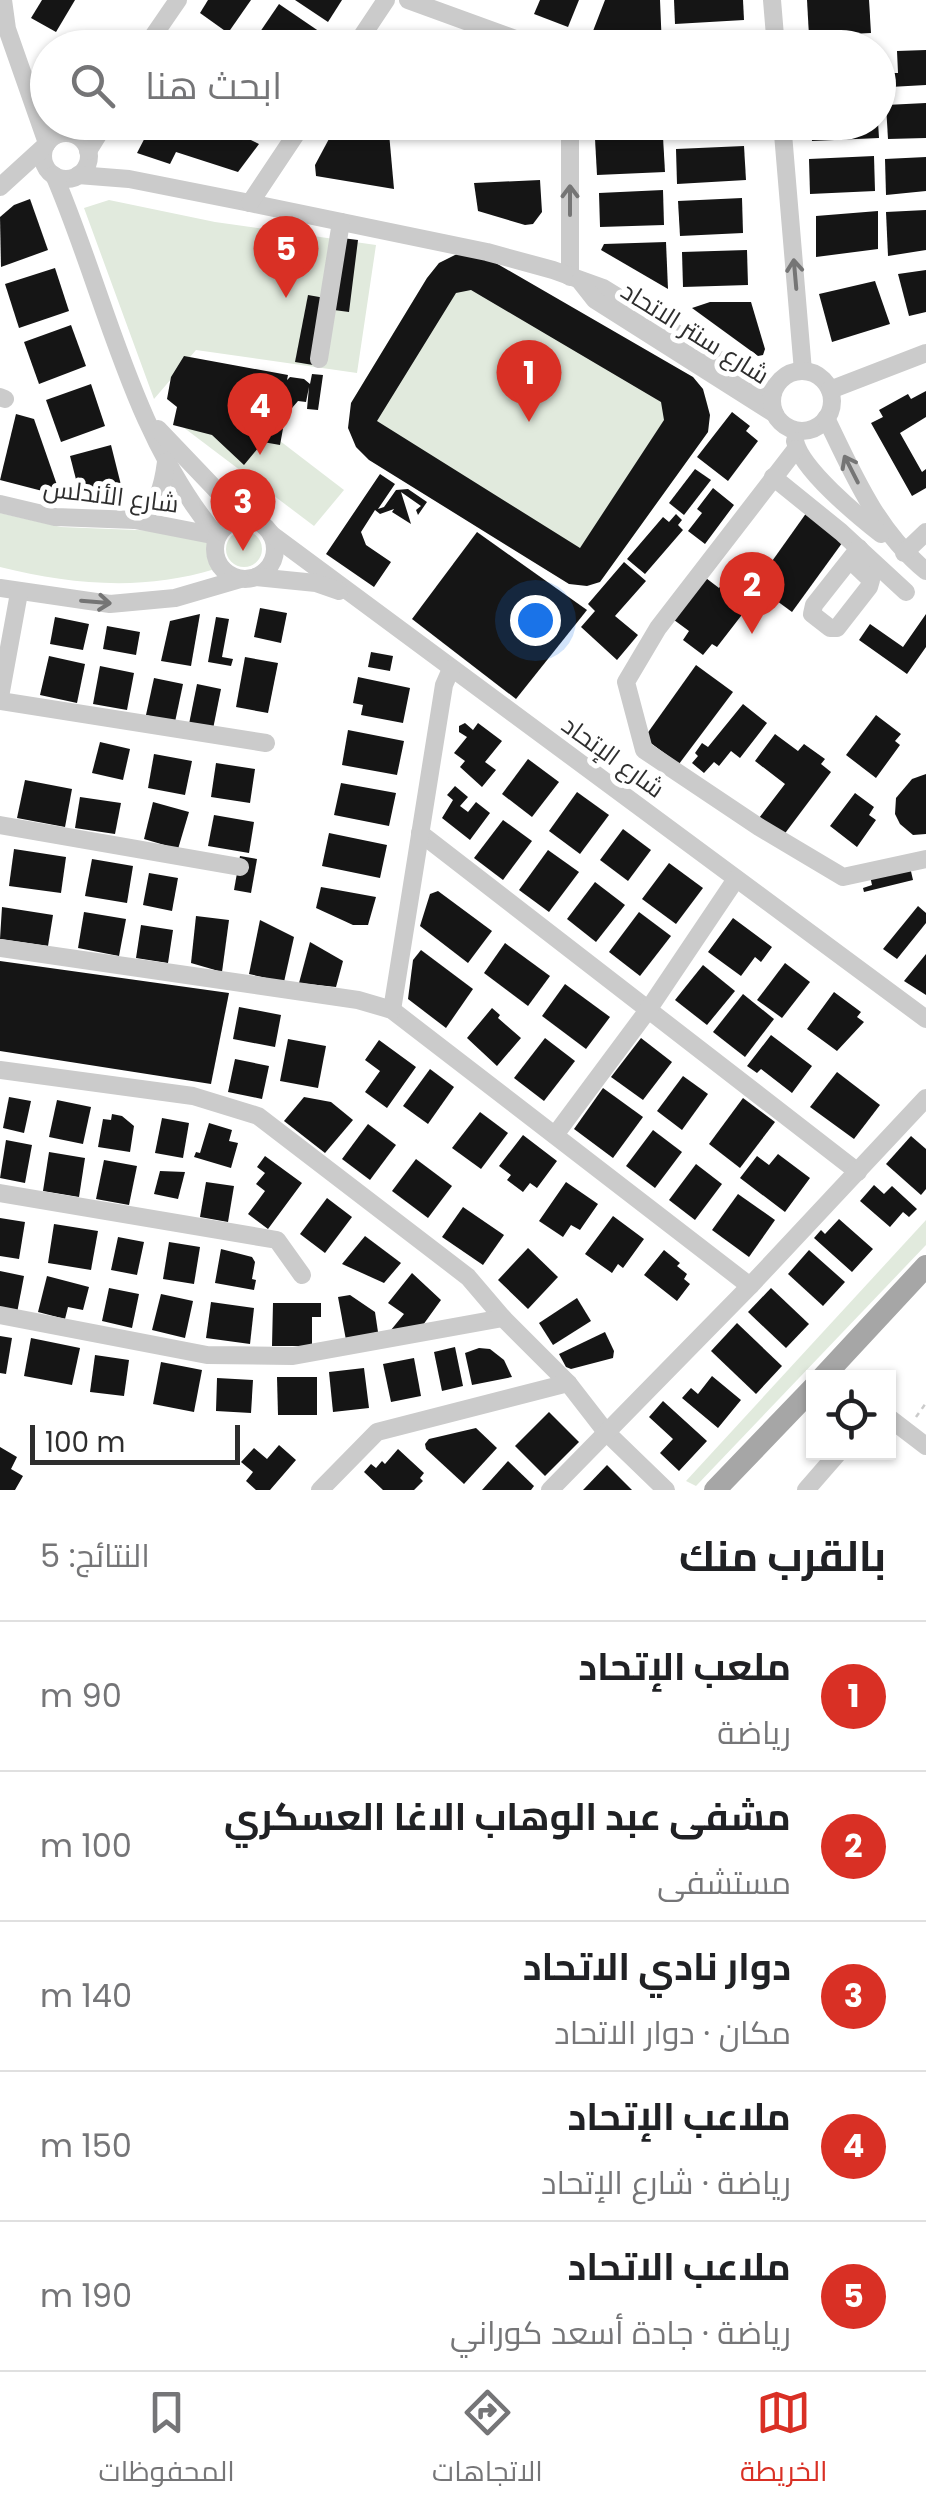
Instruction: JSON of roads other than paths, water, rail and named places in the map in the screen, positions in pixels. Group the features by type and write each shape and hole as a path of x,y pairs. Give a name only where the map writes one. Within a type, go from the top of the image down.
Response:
{"main road":[{"path":"829,1370 926,1266"},
{"path":"849,1370 926,1288"},
{"path":"715,1490 806,1394"},
{"path":"736,1490 806,1416"}],"street":[{"path":"3,0 4,26 30,98"},
{"path":"157,30 178,0"},
{"path":"366,30 386,0"},
{"path":"408,0 490,30"},
{"path":"772,0 774,30"},
{"path":"0,187 51,140"},
{"path":"53,140 44,162 68,176 129,179 342,222 486,252 575,279 571,140"},
{"path":"79,140 88,154 129,179"},
{"path":"68,176 96,140"},
{"path":"250,204 292,140"},
{"path":"784,140 804,371"},
{"path":"68,176 79,233 128,376 166,462 196,512 216,536"},
{"path":"319,360 342,222"},
{"name":"شارع سنتر الاتحاد","path":"575,279 603,288 773,393"},
{"name":"شارع سنتر الاتحاد","path":"575,279 595,300 775,414"},
{"path":"830,390 926,353"},
{"path":"926,570 844,502 796,439 780,421 775,414 773,393 781,379 804,371 820,376 830,390 826,418 796,439 773,478 658,628 626,682 644,750 759,827 843,876 926,859"},
{"path":"0,588 110,604 176,598 264,572 274,556 271,534 261,523 244,518 146,417"},
{"path":"826,418 874,512 901,550"},
{"path":"134,520 154,505 163,486 166,462"},
{"path":"773,478 854,554 906,592"},
{"name":"شارع الأندلس","path":"0,504 55,517 134,520 216,536"},
{"path":"244,518 231,522 216,536 218,564 224,571 248,578 316,583 357,597"},
{"path":"901,550 926,532"},
{"name":"شارع الإتحاد","path":"271,534 926,1019"},
{"path":"20,593 0,699 266,743"},
{"path":"392,1010 444,685 451,670"},
{"path":"0,825 240,867"},
{"path":"420,833 858,1172"},
{"path":"555,1136 648,1010 736,879"},
{"path":"0,948 358,1000 392,1010 750,1286"},
{"path":"0,1070 193,1096 258,1116 468,1277 568,1384 606,1432 666,1490"},
{"path":"550,1490 750,1286 926,1098"},
{"path":"0,1194 278,1240 302,1274"},
{"path":"0,1315 207,1355 293,1356 503,1318"},
{"path":"320,1490 376,1432 568,1384"},
{"path":"896,1423 926,1446"},
{"path":"806,1490 832,1460"}],"place":[{"name":"ملاعب الاتحاد","path":"286,298"},
{"name":"ملعب الإتحاد","path":"529,422"},
{"name":"ملاعب الإتحاد","path":"260,455"},
{"name":"دوار نادي الاتحاد","path":"243,551"},
{"name":"مشفى عبد الوهاب الاغا العسكري","path":"752,634"}]}
